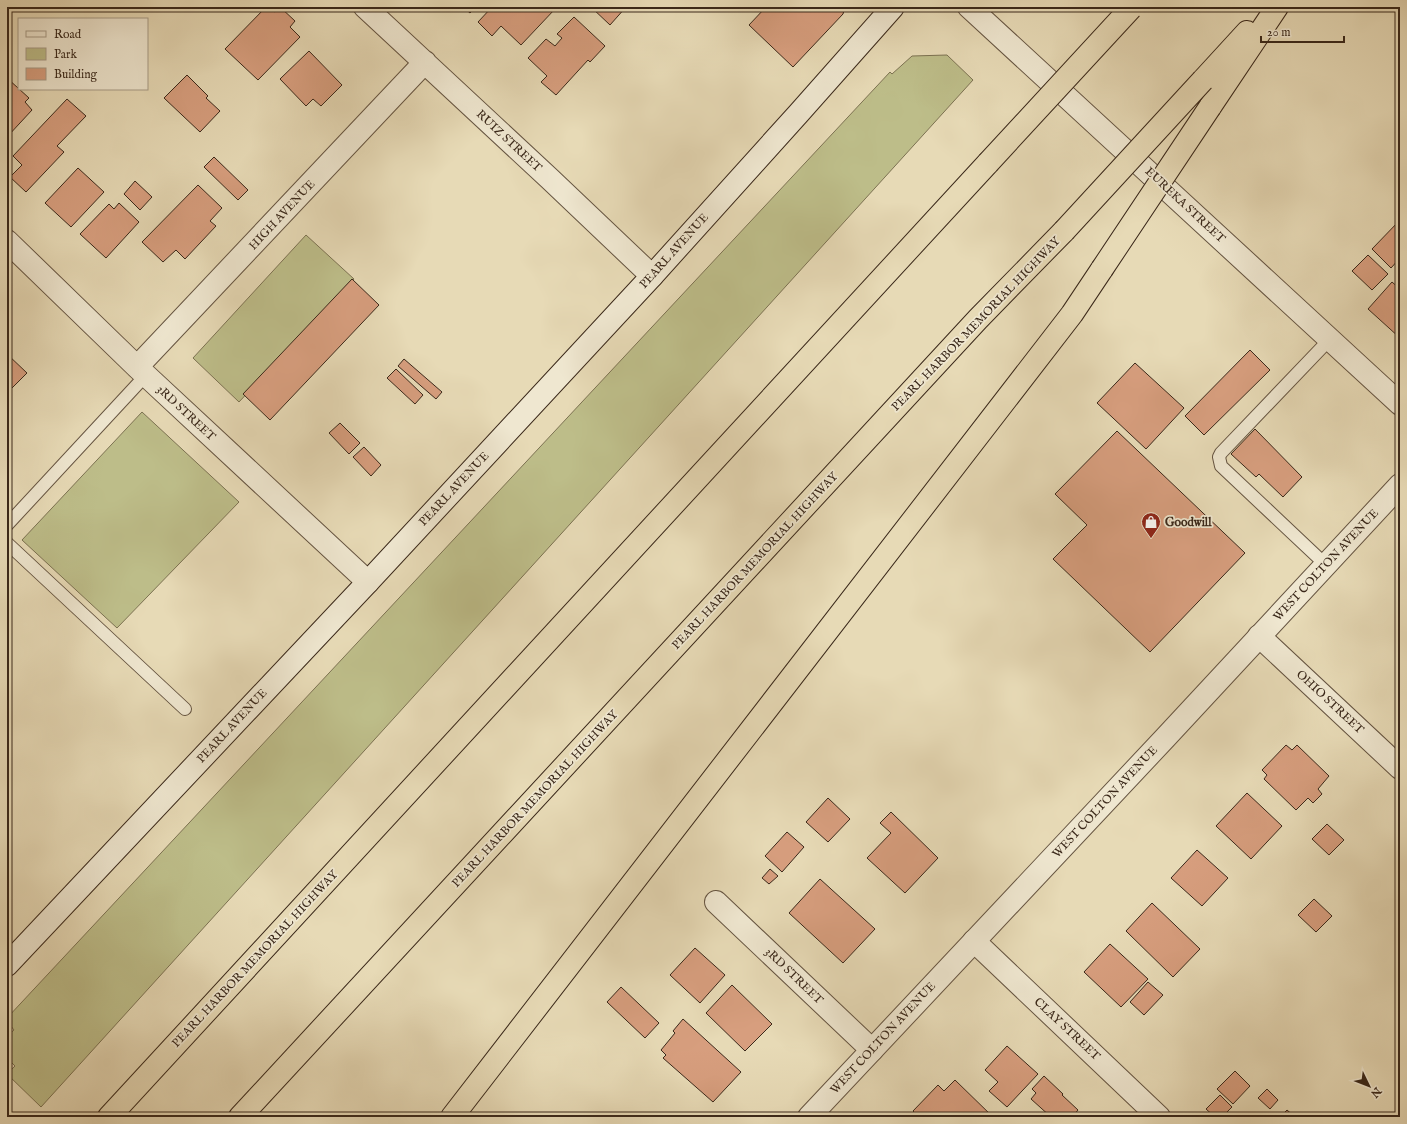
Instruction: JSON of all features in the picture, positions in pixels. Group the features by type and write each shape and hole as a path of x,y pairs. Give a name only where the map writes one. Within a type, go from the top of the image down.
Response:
{"highway":[{"name":"PEARL HARBOR MEMORIAL HIGHWAY","path":"240,1117 978,319 1064,231 1271,7"},
{"path":"452,1117 1072,314 1277,7"},
{"name":"PEARL HARBOR MEMORIAL HIGHWAY","path":"109,1117 1132,8"},
{"path":"252,1117 260,1096"}],"street":[{"name":"RUIZ STREET","path":"365,7 622,246 652,276"},
{"name":"PEARL AVENUE","path":"7,965 368,582 652,276 893,7"},
{"name":"EUREKA STREET","path":"969,7 1400,404"},
{"name":"HIGH AVENUE","path":"142,371 425,62"},
{"name":"3RD STREET","path":"7,241 142,371 368,582"},
{"name":"WEST COLTON AVENUE","path":"809,1117 1400,485"},
{"name":"OHIO STREET","path":"1259,636 1400,768"},
{"name":"3RD STREET","path":"716,902 872,1050"},
{"name":"CLAY STREET","path":"974,941 1159,1117"}],"lane":[{"path":"1326,565 1221,466 1220,457 1221,453 1330,339"},
{"path":"7,525 142,371"},
{"path":"7,543 185,709"}],"green space":[{"path":"947,55 973,80 41,1107 7,1074 15,1066 7,1058 7,1036 14,1030 7,1021 7,1018 890,72 892,74 912,56"},
{"path":"306,235 354,279 239,402 193,358"},
{"path":"142,412 239,502 117,628 22,540"}],"building":[{"path":"266,7 269,7 275,12 280,7 295,21 290,27 300,37 258,80 225,49"},
{"path":"463,7 476,7 470,13"},
{"path":"492,7 554,7 555,9 521,45 501,26 492,36 478,22"},
{"path":"591,7 626,7 610,25"},
{"path":"766,7 845,7 843,14 793,67 749,25"},
{"path":"574,17 605,46 590,62 588,60 556,95 541,82 547,76 528,58 546,39 555,46 562,38 557,34"},
{"path":"309,51 342,85 321,106 313,99 306,106 280,79"},
{"path":"187,75 208,96 206,98 220,111 200,132 164,98"},
{"path":"7,78 18,88 18,90 20,90 29,98 25,102 32,110 7,137"},
{"path":"67,99 86,116 57,146 64,152 26,192 10,177 22,165 13,156"},
{"path":"214,157 248,190 238,200 204,167"},
{"path":"78,168 104,192 71,227 45,203"},
{"path":"135,181 152,197 140,210 124,194"},
{"path":"198,185 222,208 210,221 216,226 185,259 176,250 163,262 142,242"},
{"path":"119,203 139,222 106,258 80,234 109,204 114,209"},
{"path":"1400,220 1400,258 1391,268 1372,249"},
{"path":"1368,255 1388,274 1372,290 1352,271"},
{"path":"352,279 379,305 270,420 243,394"},
{"path":"1392,282 1400,289 1400,338 1368,309"},
{"path":"1250,350 1270,370 1204,435 1185,416"},
{"path":"7,354 27,373 7,393"},
{"path":"404,359 442,392 436,399 398,366"},
{"path":"1135,363 1184,408 1146,449 1097,403"},
{"path":"396,369 423,395 415,404 387,378"},
{"path":"340,423 360,443 349,454 329,433"},
{"path":"1255,429 1302,477 1283,497 1259,474 1256,477 1231,454"},
{"name":"Goodwill","path":"1117,431 1245,553 1150,652 1053,559 1087,525 1055,494"},
{"path":"364,447 381,465 371,476 353,457"},
{"path":"1286,745 1292,750 1297,745 1329,776 1318,789 1322,794 1313,803 1308,798 1296,810 1264,779 1267,775 1262,770"},
{"path":"1247,793 1282,826 1251,859 1216,826"},
{"path":"828,798 850,819 828,842 806,822"},
{"path":"891,812 938,858 905,893 867,858 891,833 880,823"},
{"path":"1327,824 1344,840 1329,855 1312,839"},
{"path":"787,832 804,847 782,872 765,856"},
{"path":"1197,850 1228,878 1202,906 1171,878"},
{"path":"770,869 778,876 769,884 762,878"},
{"path":"820,879 875,929 843,963 789,913"},
{"path":"1314,899 1332,916 1316,932 1298,915"},
{"path":"1152,903 1200,949 1173,977 1126,931"},
{"path":"1110,944 1148,979 1121,1007 1084,972"},
{"path":"695,948 725,975 700,1003 670,975"},
{"path":"1148,982 1163,995 1144,1015 1130,1002"},
{"path":"732,985 772,1024 745,1051 706,1013"},
{"path":"621,987 659,1023 645,1038 607,1002"},
{"path":"683,1019 741,1072 713,1102 663,1058 666,1055 661,1050 675,1033 673,1031"},
{"path":"1007,1046 1038,1074 1007,1107 989,1091 998,1082 985,1070"},
{"path":"1235,1071 1250,1086 1233,1104 1217,1089"},
{"path":"1044,1076 1078,1110 1072,1117 1051,1117 1031,1099 1036,1093 1032,1089"},
{"path":"955,1080 993,1117 919,1117 913,1111 938,1085 944,1091"},
{"path":"1267,1089 1278,1100 1270,1109 1258,1098"},
{"path":"1220,1095 1232,1107 1222,1117 1215,1117 1206,1109"},
{"path":"1287,1110 1295,1117 1280,1117"}],"place":[{"name":"Goodwill","path":"1151,539"}]}
